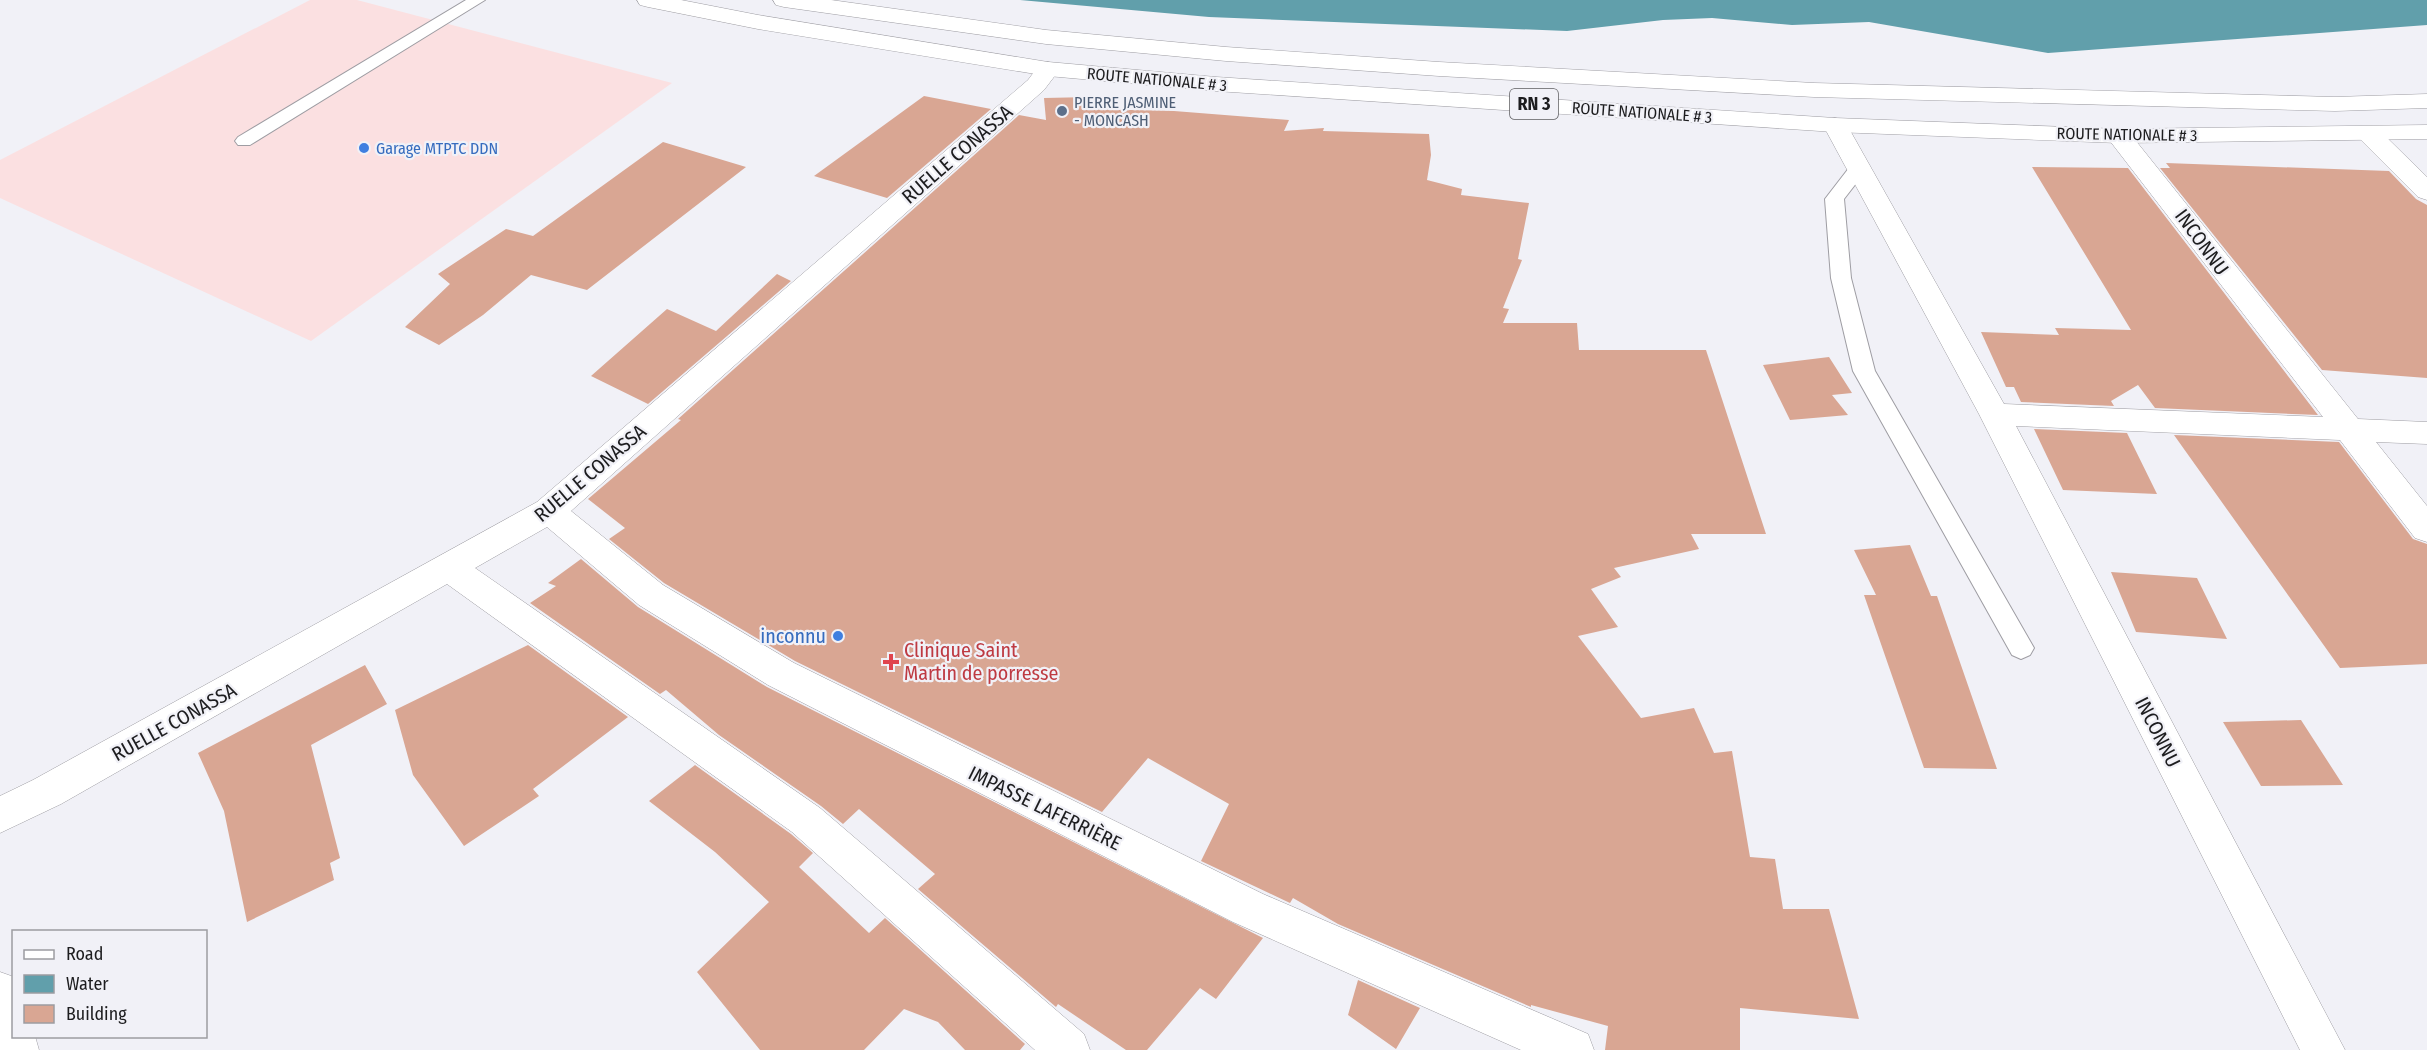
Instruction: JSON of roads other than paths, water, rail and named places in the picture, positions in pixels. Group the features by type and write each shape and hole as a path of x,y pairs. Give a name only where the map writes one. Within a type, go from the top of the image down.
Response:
{"street":[{"name":"ROUTE NATIONALE # 3","path":"648,0 758,22 1048,69 1216,84 1835,125 2119,136 2427,132"},
{"name":"ROUTE NATIONALE # 3","path":"784,0 1057,38 1226,54 1439,69 1814,90 2335,104 2427,101"},
{"name":"RUELLE CONASSA","path":"0,814 47,792 549,511 1036,85 1048,69"},
{"name":"INCONNU","path":"1835,125 1994,414 2323,1050"},
{"path":"2369,134 2427,192"},
{"name":"INCONNU","path":"2119,136 2427,529"},
{"path":"1994,414 2352,432 2427,433"},
{"name":"IMPASSE LAFERRIÈRE","path":"549,511 651,595 781,674 1248,908 1572,1050"},
{"path":"450,568 806,820 1068,1050"},
{"path":"0,993 12,1033"}],"lane":[{"path":"244,141 477,0"},
{"path":"1859,168 1834,199 1841,278 1864,371 2020,648"}],"water":[{"path":"1020,0 2427,0 2427,25 2048,53 1869,22 1792,25 1712,18 1663,20 1567,31 1209,17"}],"place":[{"name":"PIERRE JASMINE - MONCASH","path":"1062,111"},
{"name":"Garage MTPTC DDN","path":"364,148"},
{"name":"inconnu","path":"838,636"},
{"name":"Clinique Saint Martin de porresse","path":"891,662"}]}
